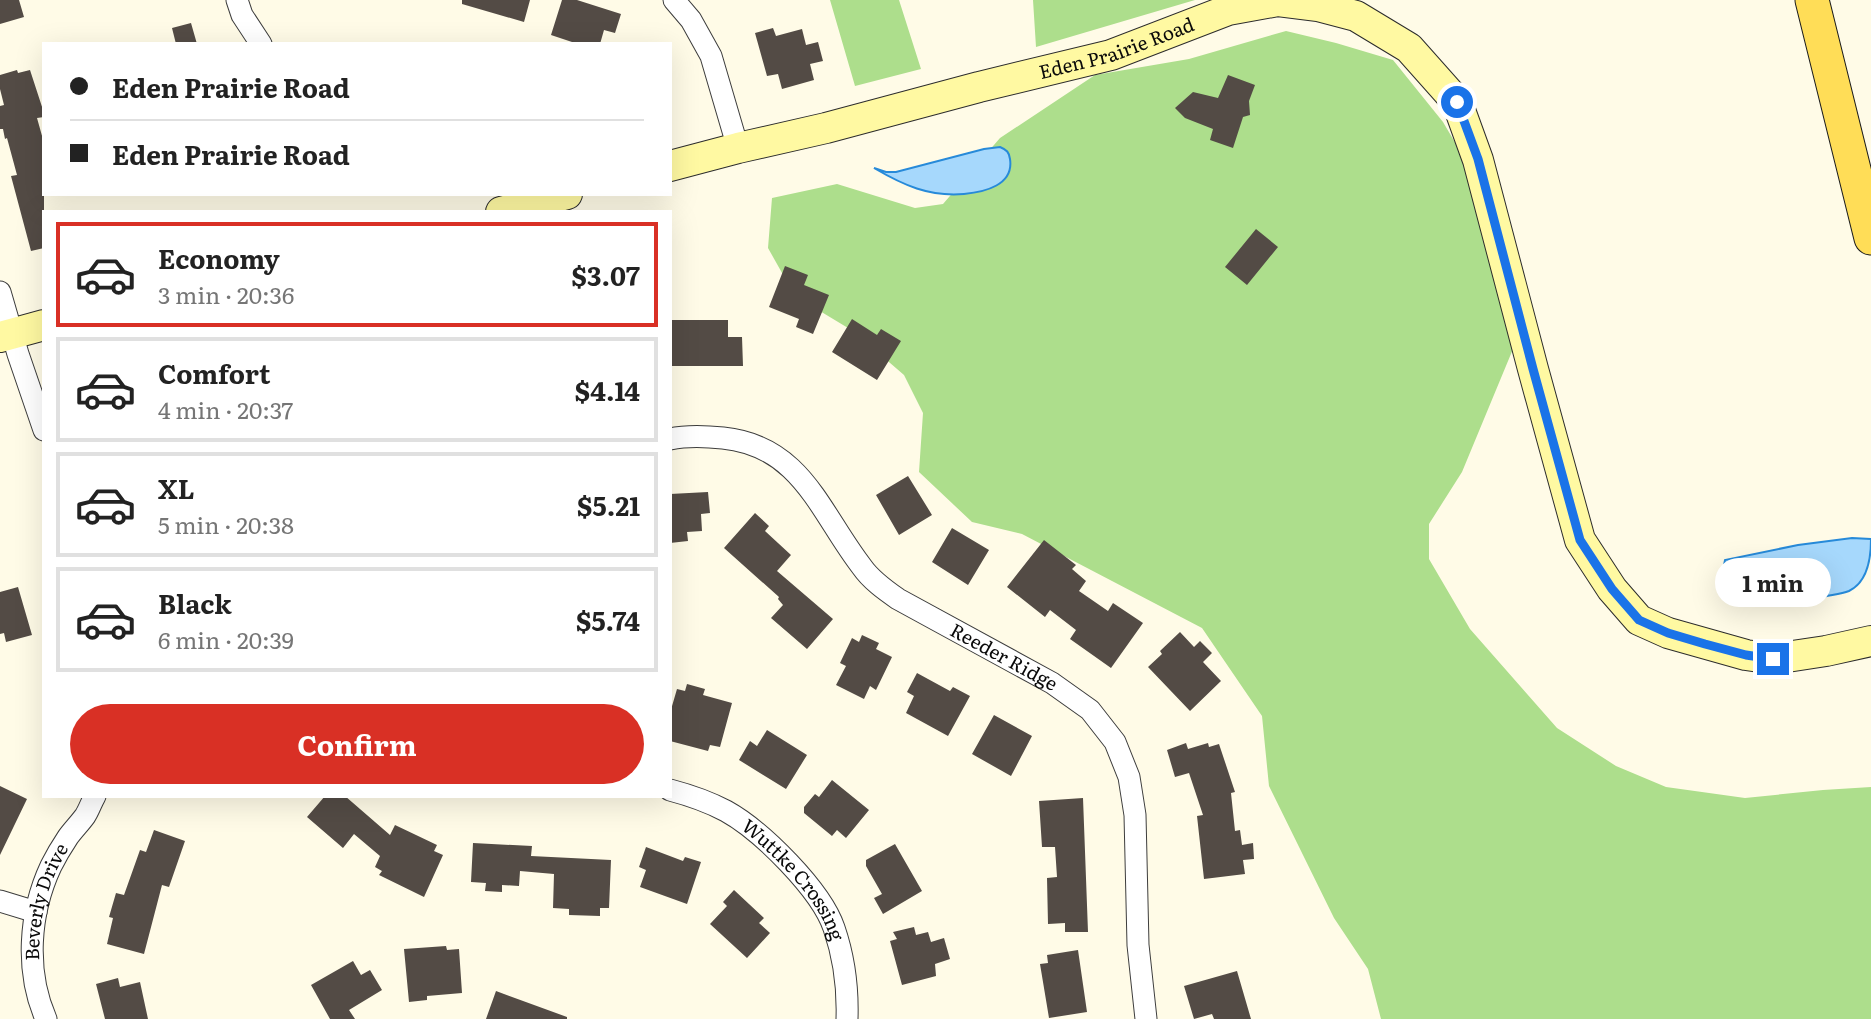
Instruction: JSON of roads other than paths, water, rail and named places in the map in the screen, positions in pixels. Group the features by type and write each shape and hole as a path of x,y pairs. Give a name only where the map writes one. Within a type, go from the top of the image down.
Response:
{"main road":[{"path":"1812,0 1871,238"}],"street":[{"path":"237,0 242,15 260,42"},
{"path":"674,0 691,20 711,56 738,148"},
{"name":"Eden Prairie Road","path":"672,165 826,128 979,86 1111,55 1228,10 1278,1 1318,6 1356,16 1409,48 1457,102 1478,159 1580,540 1612,589 1639,620 1668,633 1746,655 1773,659 1826,652 1871,641"},
{"path":"508,210 560,196"},
{"path":"0,292 6,335 42,425"},
{"path":"6,335 42,326"},
{"name":"Reeder Ridge","path":"672,439 685,436 762,438 776,455 793,468 820,502 862,569 879,585 898,599 1052,683 1090,710 1115,742 1129,777 1135,815 1138,945 1146,1019"},
{"name":"Wuttke Crossing","path":"672,790 688,794 726,811 746,825 782,855 819,899 834,927 844,965 847,1019"},
{"name":"Beverly Drive","path":"46,1019 33,972 32,933 36,912 52,865 94,798"},
{"path":"0,901 36,912"}],"water":[{"path":"1000,147 1010,157 1007,175 996,186 972,193 928,192 895,180 874,168 896,172"},
{"path":"1852,538 1871,539 1870,553 1860,582 1846,592 1799,603 1772,602 1754,595 1722,575 1725,560 1798,545"}]}
